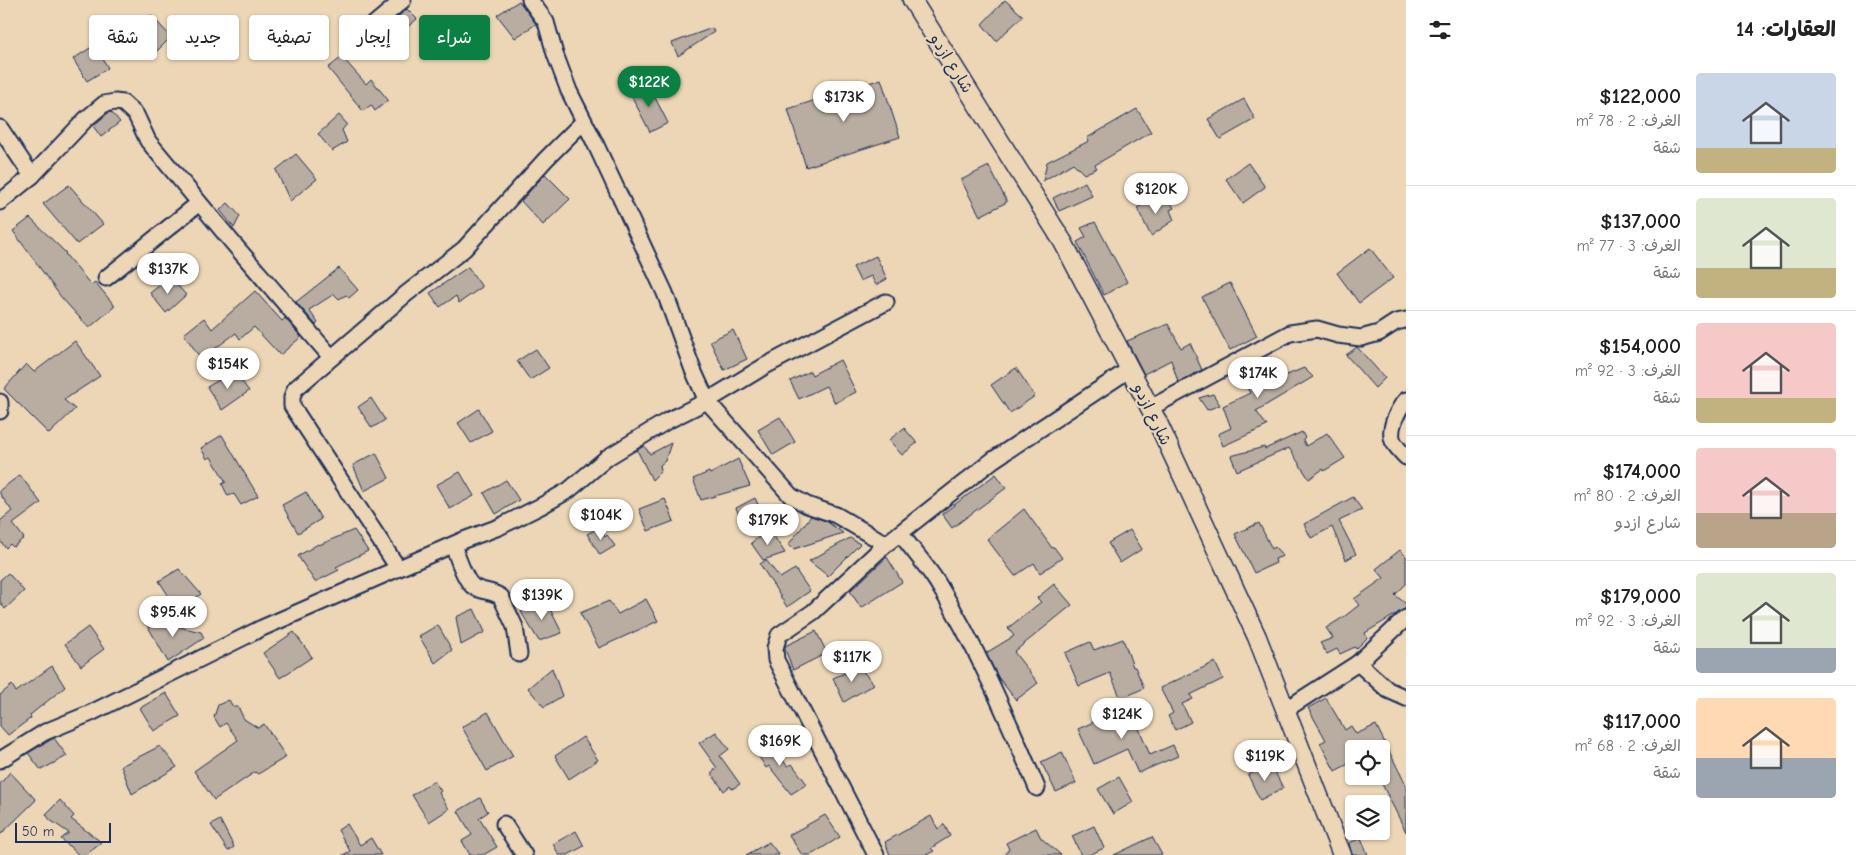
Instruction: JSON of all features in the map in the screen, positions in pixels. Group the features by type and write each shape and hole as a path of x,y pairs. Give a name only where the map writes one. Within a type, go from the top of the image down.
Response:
{"street":[{"path":"385,15 403,0"},
{"path":"530,0 546,22 555,54 569,91 665,293 693,370 707,401 791,496 807,505 836,515 886,544"},
{"name":"شارع ازدو","path":"912,0 1064,242 1150,408 1257,637 1342,855"},
{"path":"0,202 32,176 104,104 124,103 136,115 148,141 331,357"},
{"path":"398,568 292,406 292,397 295,389 331,357 464,248 583,122"},
{"path":"0,128 32,176"},
{"path":"106,278 199,203"},
{"path":"0,760 9,752 45,732 91,713 262,628 327,601 398,568 499,527 542,506 569,490 608,457 668,421 707,401 765,366 886,302"},
{"path":"1150,408 1290,332 1317,329 1338,335 1361,338 1379,333 1396,322 1406,320"},
{"path":"876,855 776,660 775,648 779,635 813,612 886,544 993,460 1130,369"},
{"path":"1406,400 1400,406 1393,425 1392,439 1406,457"},
{"path":"0,402 0,411"},
{"path":"900,534 936,581 969,640 1037,788"},
{"path":"453,545 468,581 474,587 496,593 500,596 515,627 519,654"},
{"path":"1285,710 1358,663 1406,618"},
{"path":"1358,663 1388,690 1406,698"},
{"path":"504,824 524,855"}],"building":[{"path":"1005,0 1023,16 996,41 982,24"},
{"path":"519,1 536,24 515,38 497,15"},
{"path":"407,9 417,19 409,26 409,15 400,15"},
{"path":"157,22 167,33 167,41 157,51"},
{"path":"712,28 714,32 678,56 672,43"},
{"path":"89,49 89,60 103,60 108,68 87,81 73,59"},
{"path":"339,59 345,60 366,84 371,79 388,100 375,111 371,105 363,111 328,68"},
{"path":"881,79 900,137 806,167 788,109"},
{"path":"648,84 668,123 650,132 630,93"},
{"path":"1244,99 1255,119 1220,139 1208,119"},
{"path":"1137,109 1151,132 1095,165 1097,168 1084,174 1073,163 1043,181 1047,162 1089,141 1087,138"},
{"path":"111,112 120,122 101,137 93,126"},
{"path":"339,115 347,124 342,130 347,142 332,151 318,134"},
{"path":"296,154 317,179 290,201 276,170"},
{"path":"1248,163 1265,187 1243,203 1226,179"},
{"path":"989,166 1007,202 980,216 961,180"},
{"path":"545,174 570,199 543,225 521,201"},
{"path":"1085,182 1092,196 1059,211 1053,198"},
{"path":"69,185 103,224 77,244 43,204"},
{"path":"1167,197 1174,208 1170,210 1174,220 1151,236 1137,208 1153,198 1157,202"},
{"path":"228,203 240,216 234,228 220,210"},
{"path":"30,218 66,253 91,285 95,282 115,306 89,328 61,297 13,231"},
{"path":"1095,222 1127,282 1104,295 1077,242 1086,237 1081,228"},
{"path":"1370,248 1393,278 1359,303 1337,273"},
{"path":"876,256 887,279 876,285 871,276 860,281 853,267"},
{"path":"468,267 482,287 459,303 456,296 440,307 430,293"},
{"path":"339,268 358,290 349,298 346,295 339,299 334,294 309,310 318,323 316,325 296,302"},
{"path":"170,277 186,295 166,313 150,293"},
{"path":"1230,283 1257,336 1230,350 1202,297"},
{"path":"255,291 282,321 285,318 301,337 280,355 254,327 240,339 236,333 201,359 184,334 204,318 212,329"},
{"path":"1168,324 1181,348 1190,343 1202,370 1178,382 1171,360 1144,374 1127,341"},
{"path":"733,330 747,359 724,370 710,341"},
{"path":"75,341 100,376 64,400 75,409 49,434 4,389 26,364 34,372"},
{"path":"1357,347 1385,378 1375,388 1346,355"},
{"path":"536,349 549,368 530,380 517,361"},
{"path":"1266,359 1277,372 1287,375 1304,368 1313,377 1256,411 1267,426 1223,446 1218,434 1231,428 1223,406 1250,393 1240,376"},
{"path":"840,360 856,392 835,403 826,386 799,399 790,381 810,371 812,375"},
{"path":"1016,368 1035,396 1010,413 991,385"},
{"path":"234,371 249,391 222,410 207,387"},
{"path":"1213,394 1220,405 1207,410 1199,398"},
{"path":"371,398 385,420 372,428 358,407"},
{"path":"479,409 492,431 471,443 458,423"},
{"path":"780,417 795,442 773,455 758,430"},
{"path":"904,428 917,443 902,455 889,440"},
{"path":"1302,432 1306,446 1327,433 1345,458 1324,471 1323,469 1309,479 1289,448 1237,471 1231,456 1264,447 1265,449"},
{"path":"222,435 258,496 241,505 234,494 228,496 222,484 226,482 211,457 207,459 201,448"},
{"path":"671,443 665,461 660,465 661,471 652,480 637,450 644,446 650,454"},
{"path":"376,453 389,478 364,491 353,465"},
{"path":"738,459 750,486 701,500 693,479 709,472 710,474"},
{"path":"460,472 474,496 450,509 436,485"},
{"path":"996,474 1006,488 952,528 942,514"},
{"path":"20,475 41,503 13,524 24,538 13,547 10,544 6,548 0,541 0,521 12,511 0,494 0,490"},
{"path":"506,480 519,500 496,514 484,493"},
{"path":"306,492 321,519 298,533 282,505"},
{"path":"1353,497 1362,510 1339,521 1356,554 1346,560 1332,527 1311,538 1304,524"},
{"path":"755,498 765,520 744,526 736,508"},
{"path":"665,499 674,521 648,531 639,509"},
{"path":"1024,509 1052,548 1054,547 1062,558 1040,573 1034,563 1015,576 987,539"},
{"path":"811,516 826,521 843,533 794,549 788,545"},
{"path":"1259,523 1272,549 1275,547 1283,556 1275,559 1276,563 1254,573 1235,534"},
{"path":"600,527 605,537 607,535 615,546 600,555 587,534"},
{"path":"769,529 785,553 763,560 751,543"},
{"path":"354,530 368,551 336,567 339,570 315,582 298,556 318,544"},
{"path":"1130,530 1142,549 1120,563 1108,543"},
{"path":"850,538 860,544 828,576 809,561"},
{"path":"1400,550 1406,556 1406,584 1395,595 1406,604 1406,608 1365,633 1367,638 1356,649 1355,647 1340,654 1337,649 1327,654 1320,643 1333,638 1326,628 1359,605 1354,599 1384,578 1376,569"},
{"path":"887,557 902,582 861,608 850,591"},
{"path":"766,560 780,578 795,569 810,591 787,607 760,564"},
{"path":"179,569 201,594 178,610 159,581"},
{"path":"8,573 24,591 5,609 0,602 0,580"},
{"path":"1054,584 1072,605 1014,652 1038,683 1016,700 998,677 986,653 1014,636 1008,628 1041,602 1037,598"},
{"path":"646,599 658,621 599,648 580,613 609,601 618,614"},
{"path":"546,601 562,633 539,641 521,612"},
{"path":"474,609 485,632 461,645 456,617"},
{"path":"157,616 162,623 201,632 204,638 168,662 146,623"},
{"path":"438,625 452,650 435,663 419,636"},
{"path":"88,627 104,649 81,666 65,644"},
{"path":"816,631 827,653 793,670 785,646"},
{"path":"294,632 312,657 280,678 263,653"},
{"path":"1123,639 1133,667 1135,667 1144,688 1121,699 1110,673 1079,686 1065,653 1090,642 1094,650"},
{"path":"1215,662 1223,679 1190,695 1193,699 1182,704 1191,722 1175,730 1168,716 1173,713 1160,688"},
{"path":"52,666 65,687 30,715 31,718 8,735 0,726 0,695 12,685 16,692"},
{"path":"859,667 874,684 844,702 833,678"},
{"path":"552,668 562,696 544,707 528,688"},
{"path":"166,693 180,716 154,731 140,708"},
{"path":"1326,698 1345,730 1351,726 1356,734 1376,725 1384,740 1345,740 1345,766 1335,771 1320,743 1326,740 1308,708"},
{"path":"229,700 233,707 238,707 244,719 258,728 264,724 286,757 258,774 255,772 214,800 194,771 238,740 226,723 220,727 214,717 218,705"},
{"path":"1128,702 1150,755 1173,745 1178,756 1138,773 1127,749 1094,764 1078,729 1107,716 1105,712"},
{"path":"488,712 513,756 487,771 462,727"},
{"path":"716,732 729,749 720,756 740,784 732,789 730,786 724,791 711,773 717,768 699,743"},
{"path":"583,737 598,760 569,779 555,756"},
{"path":"54,738 67,756 41,770 28,753"},
{"path":"769,739 787,766 792,764 807,784 791,794 769,766 766,768 754,749"},
{"path":"160,746 177,767 132,794 121,766"},
{"path":"1062,752 1076,783 1056,792 1041,762"},
{"path":"1390,753 1406,785 1406,832 1390,800 1390,795 1388,795 1382,785 1390,785"},
{"path":"1271,764 1283,788 1260,800 1248,775"},
{"path":"10,772 36,800 0,835 0,784"},
{"path":"1119,777 1133,802 1113,814 1098,789"},
{"path":"434,781 449,809 429,822 412,795"},
{"path":"480,798 488,812 479,818 497,847 483,855 470,855 462,841 472,835 458,811"},
{"path":"60,800 74,816 71,819 101,842 85,855 79,855 61,839 69,833 50,820 46,814"},
{"path":"825,815 840,837 811,855 802,855 789,835"},
{"path":"931,816 938,829 944,824 950,836 931,848 934,851 926,855 890,855 885,842"},
{"path":"220,820 234,847 228,851 211,825"},
{"path":"347,824 360,845 371,838 381,855 343,855 350,851 338,830"},
{"path":"1094,826 1104,848 1089,855 1081,855 1072,836"},
{"path":"1036,828 1041,838 1061,855 1004,855 1009,849 1006,843"},
{"path":"576,831 584,846 568,855 559,855 553,844"},
{"path":"1152,837 1162,855 1114,855"},
{"path":"1362,840 1368,855 1352,855 1349,843"},
{"path":"769,842 779,855 746,855"}]}
